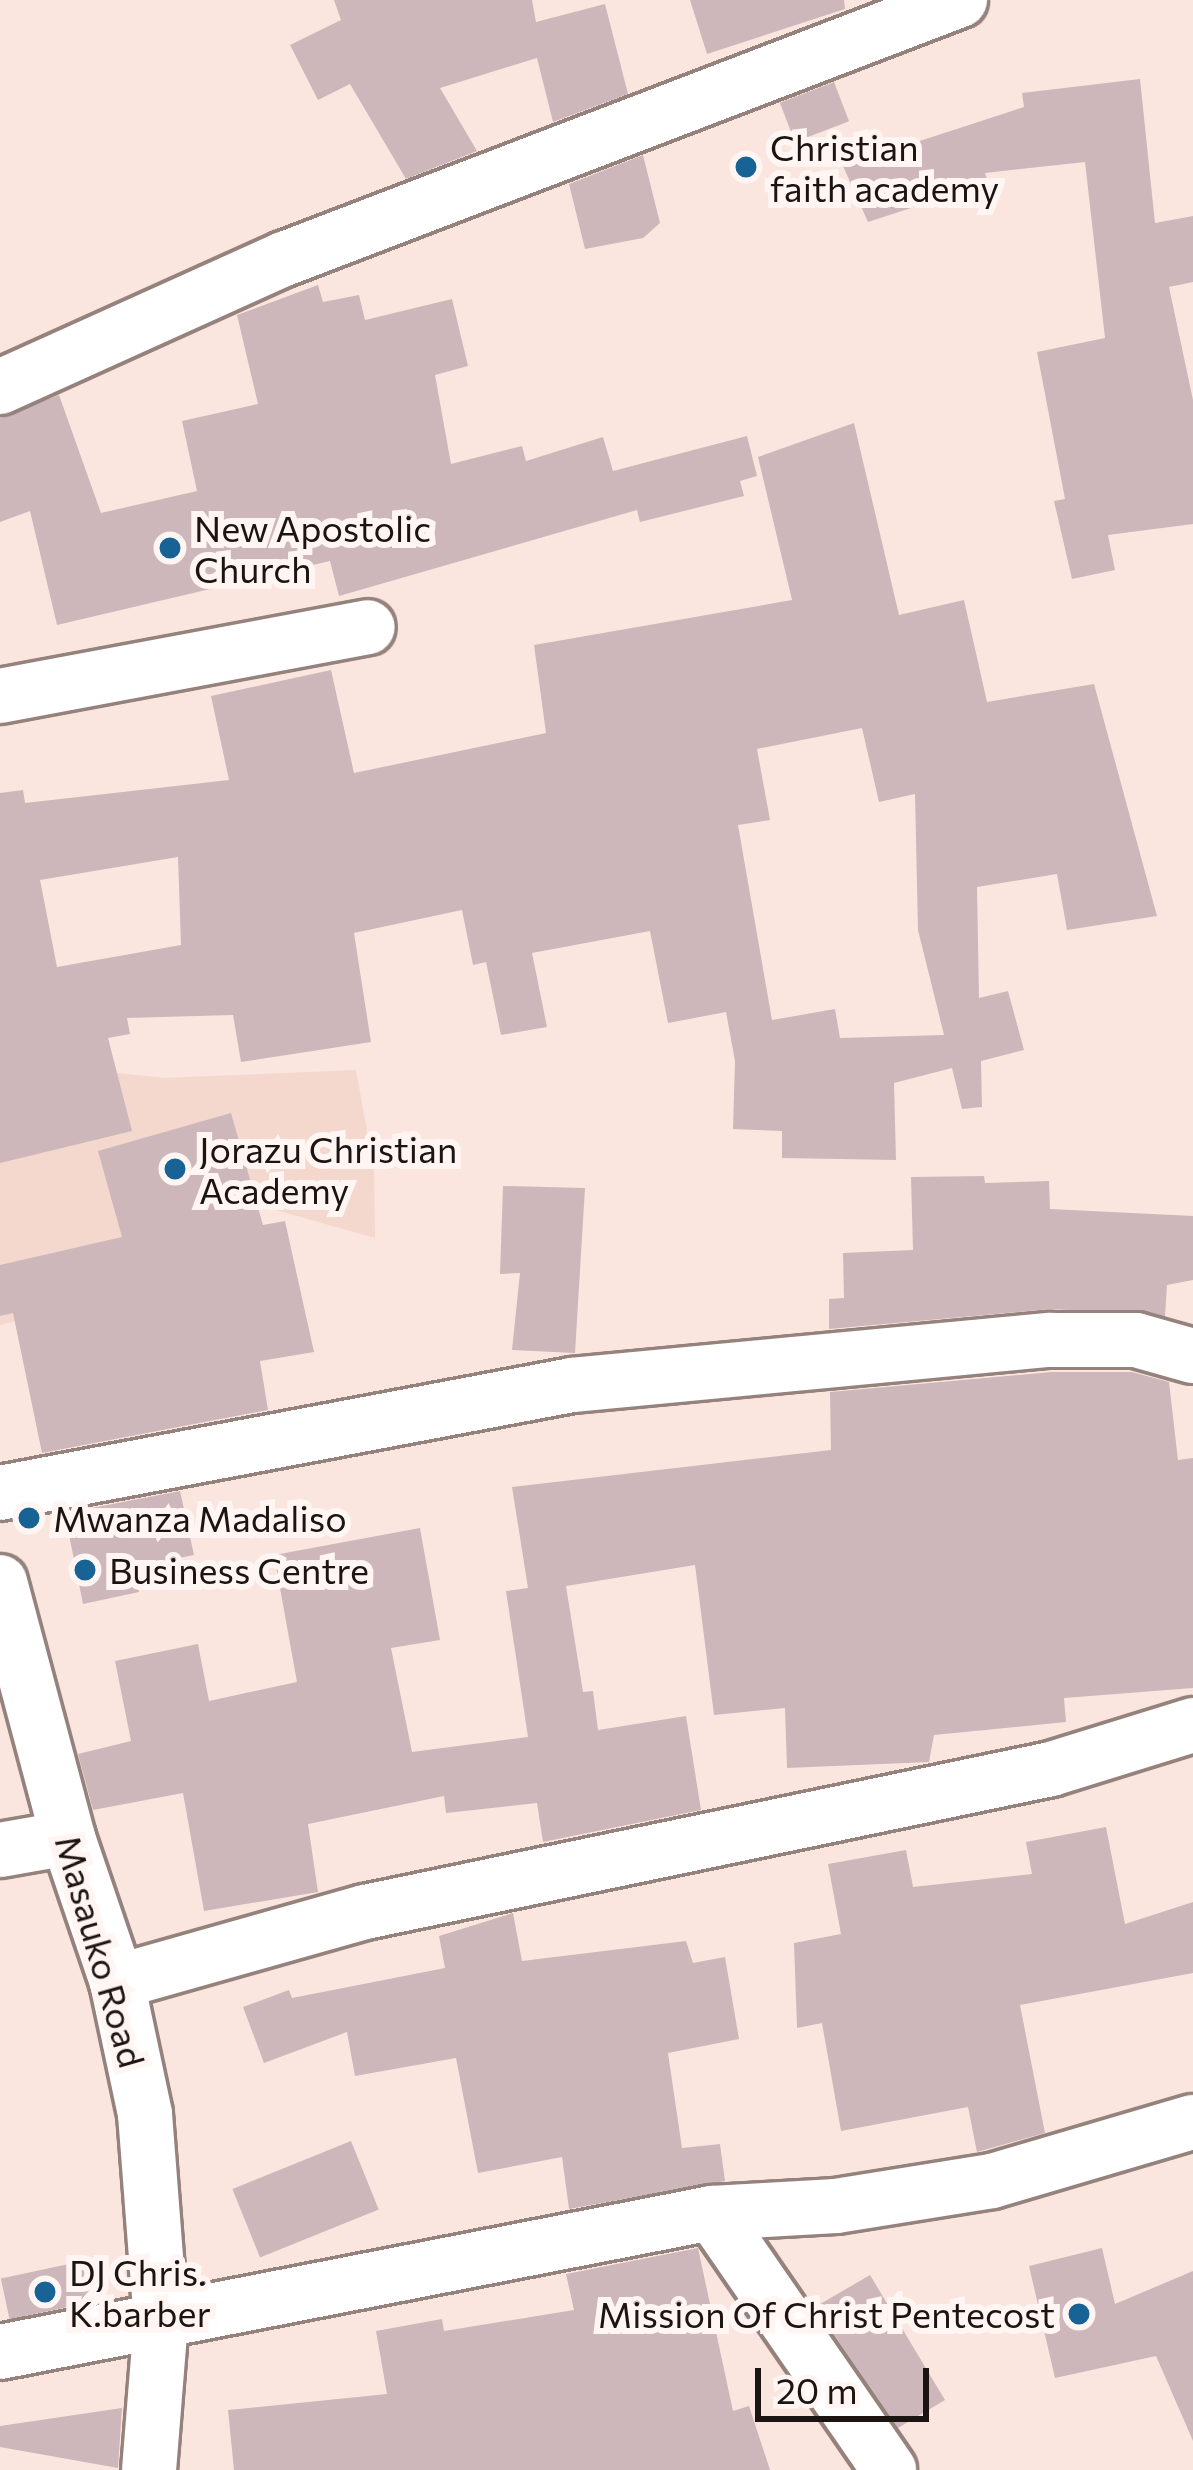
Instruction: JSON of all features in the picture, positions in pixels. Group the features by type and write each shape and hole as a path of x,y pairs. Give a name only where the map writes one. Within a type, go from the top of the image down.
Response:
{"street":[{"path":"0,387 284,259 960,0"},
{"path":"0,696 368,627"},
{"path":"0,1493 572,1385 1051,1340 1136,1340 1193,1355"},
{"name":"Masauko Road","path":"0,1582 68,1838 117,1982 145,2114 161,2321 149,2470"},
{"path":"117,1982 365,1912 1051,1769 1193,1725"},
{"path":"0,1850 68,1838"},
{"path":"0,2352 712,2213 836,2206 992,2181 1193,2122"},
{"path":"712,2213 889,2470"}],"shaded area":[{"path":"356,1070 374,1170 375,1238 265,1207 123,1280 122,1293 0,1325 0,1108 108,1072 165,1078"}],"building":[{"path":"334,0 532,0 536,22 605,4 628,94 553,122 537,58 440,88 477,151 406,179 350,84 318,100 290,45 341,20"},
{"path":"690,0 844,0 845,9 707,54"},
{"path":"1140,79 1155,223 1193,216 1193,282 1169,287 1193,400 1193,524 1108,535 1115,570 1072,579 1054,501 1065,499 1037,352 1105,338 1085,162 985,173 988,183 868,222 843,166 1024,107 1022,93"},
{"path":"834,82 849,121 795,142 780,103"},
{"path":"643,155 660,223 643,238 585,249 569,184"},
{"path":"318,285 323,302 359,295 365,320 452,299 468,366 435,375 451,464 522,446 526,461 603,437 613,471 747,436 757,476 740,481 744,496 640,522 637,510 339,596 330,561 57,625 30,511 0,522 0,418 59,395 101,513 197,491 182,421 258,404 237,315"},
{"path":"854,423 899,615 964,600 987,702 1094,684 1157,916 1067,930 1057,874 977,887 979,998 1008,991 1024,1050 981,1061 982,1107 962,1109 952,1068 894,1083 896,1160 782,1158 782,1131 733,1129 735,1061 726,1012 668,1023 650,931 532,953 547,1027 501,1035 486,962 473,965 462,910 354,933 371,1042 241,1062 233,1015 127,1018 130,1034 108,1038 132,1131 0,1163 0,793 23,790 25,803 229,780 211,696 331,670 354,773 546,733 534,645 792,600 758,457","holes":["862,728 879,802 915,794 918,930 944,1035 840,1038 835,1009 772,1020 738,825 770,820 757,749","178,857 181,945 57,967 40,880"]},
{"path":"231,1113 263,1225 285,1221 314,1352 260,1361 268,1410 42,1453 13,1313 0,1316 0,1265 122,1237 98,1151"},
{"path":"984,1176 985,1183 1049,1181 1050,1209 1193,1216 1193,1280 1167,1285 1165,1316 1051,1309 829,1329 829,1299 844,1298 843,1253 913,1250 911,1177"},
{"path":"503,1186 585,1188 575,1353 512,1350 520,1273 500,1274"},
{"path":"1052,1372 1132,1372 1169,1382 1178,1460 1193,1458 1193,1688 1064,1698 1066,1722 934,1735 929,1762 787,1768 785,1708 714,1715 695,1565 566,1586 583,1692 593,1691 598,1730 686,1716 701,1810 543,1842 537,1803 446,1813 444,1796 308,1824 318,1892 204,1911 183,1793 93,1810 78,1754 131,1741 115,1661 198,1644 209,1701 297,1682 274,1555 420,1528 440,1640 391,1648 412,1752 528,1737 506,1591 528,1588 512,1487 831,1450 830,1392"},
{"path":"180,1491 194,1555 134,1567 139,1592 83,1604 68,1530 58,1532 55,1515"},
{"path":"1106,1827 1125,1924 1193,1902 1193,1973 1020,2005 1045,2133 977,2152 968,2107 841,2131 822,2023 797,2028 794,1943 841,1934 828,1864 906,1850 913,1887 1032,1874 1026,1842"},
{"path":"513,1913 522,1961 686,1941 693,1963 725,1957 739,2039 668,2053 682,2148 720,2144 725,2181 569,2209 562,2157 478,2173 456,2058 355,2076 347,2032 264,2063 243,2007 289,1990 292,1998 445,1968 439,1936"},
{"path":"351,2141 379,2210 260,2258 232,2189"},
{"path":"698,2248 733,2411 749,2406 770,2470 234,2470 228,2410 387,2394 376,2331 442,2319 444,2331 574,2310 566,2274"},
{"path":"1102,2248 1115,2304 1193,2271 1193,2441 1156,2356 1055,2378 1029,2266"},
{"name":"DJ Chris. K.barber","path":"83,2261 92,2302 10,2320 1,2278"},
{"path":"870,2275 945,2400 898,2428 815,2307"},
{"path":"122,2408 118,2468 0,2447 0,2426"}],"place":[{"name":"Christian faith academy","path":"746,167"},
{"name":"New Apostolic Church","path":"170,548"},
{"name":"Jorazu Christian Academy","path":"175,1169"},
{"name":"Mwanza Madaliso","path":"29,1518"},
{"name":"Business Centre","path":"85,1570"},
{"name":"DJ Chris. K.barber","path":"45,2292"},
{"name":"Mission Of Christ Pentecost","path":"1079,2314"}]}
